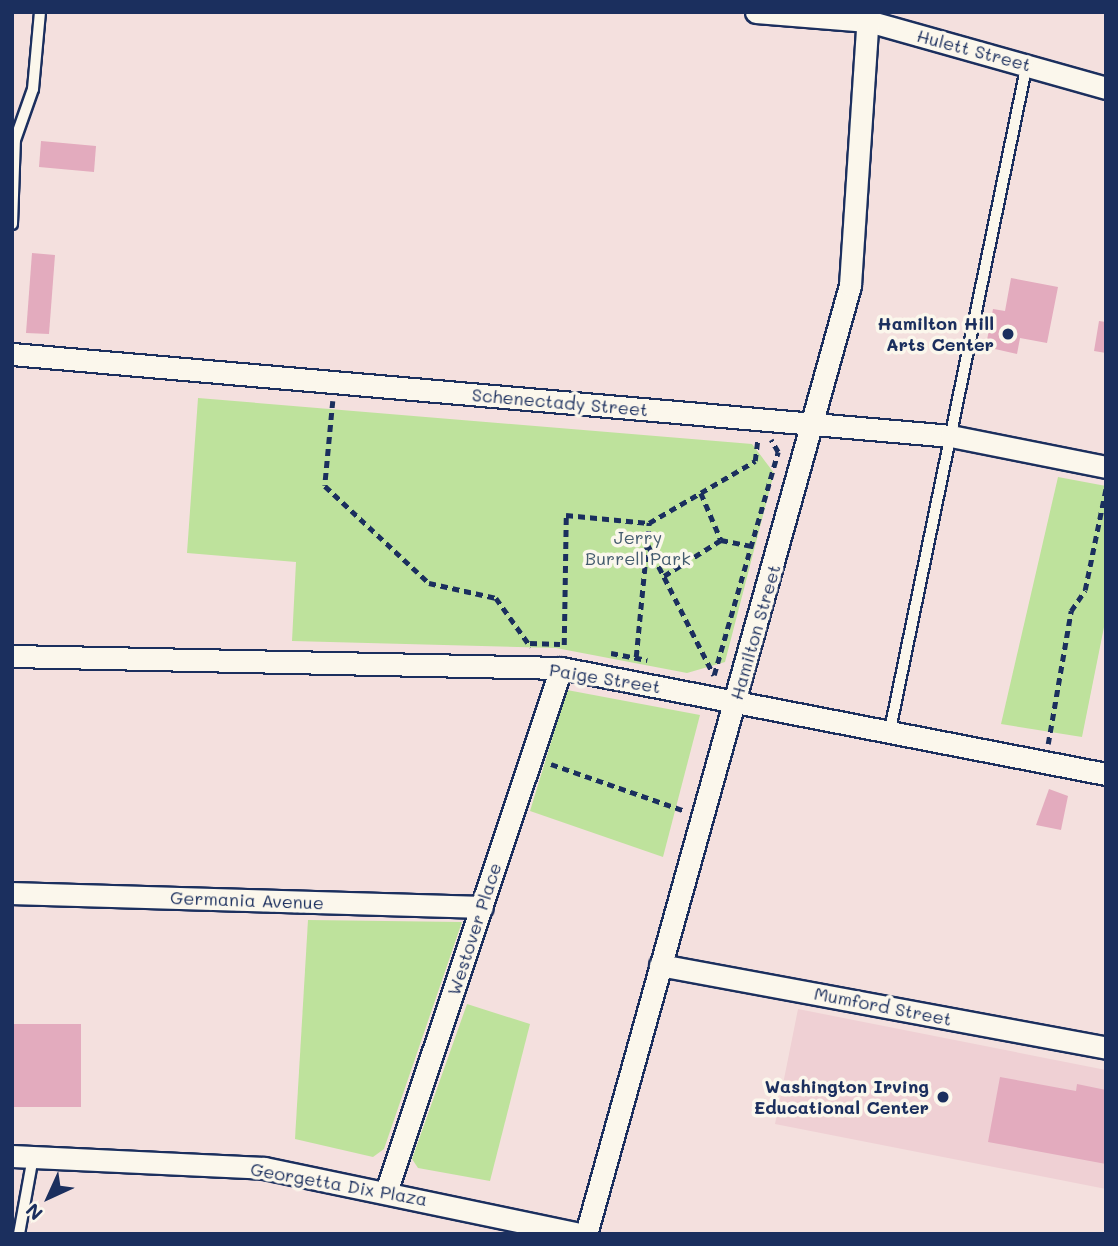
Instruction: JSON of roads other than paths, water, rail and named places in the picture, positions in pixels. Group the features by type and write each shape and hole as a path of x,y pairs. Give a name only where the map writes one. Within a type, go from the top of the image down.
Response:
{"street":[{"name":"Hulett Street","path":"756,12 868,16 1106,88"},
{"name":"Hamilton Street","path":"586,1234 814,424 850,285 868,16"},
{"name":"Schenectady Street","path":"12,354 335,382 759,428 814,424 951,436 1106,467"},
{"name":"Paige Street","path":"12,656 551,668 633,683 714,686 736,700 1106,774"},
{"name":"Westover Place","path":"387,1189 532,757 551,668"},
{"name":"Germania Avenue","path":"12,893 482,907"},
{"name":"Mumford Street","path":"660,965 1106,1048"},
{"name":"Georgetta Dix Plaza","path":"23,1157 264,1168 387,1189 579,1234"}],"lane":[{"path":"12,225 15,140 33,89 40,12"},
{"path":"890,730 1027,64"},
{"path":"19,1234 23,1157"}],"place":[{"name":"Hamilton Hill Arts Center","path":"1008,334"},
{"name":"Washington Irving Educational Center","path":"943,1097"}],"park label":[{"name":"Jerry Burrell Park","path":"638,548"}]}
